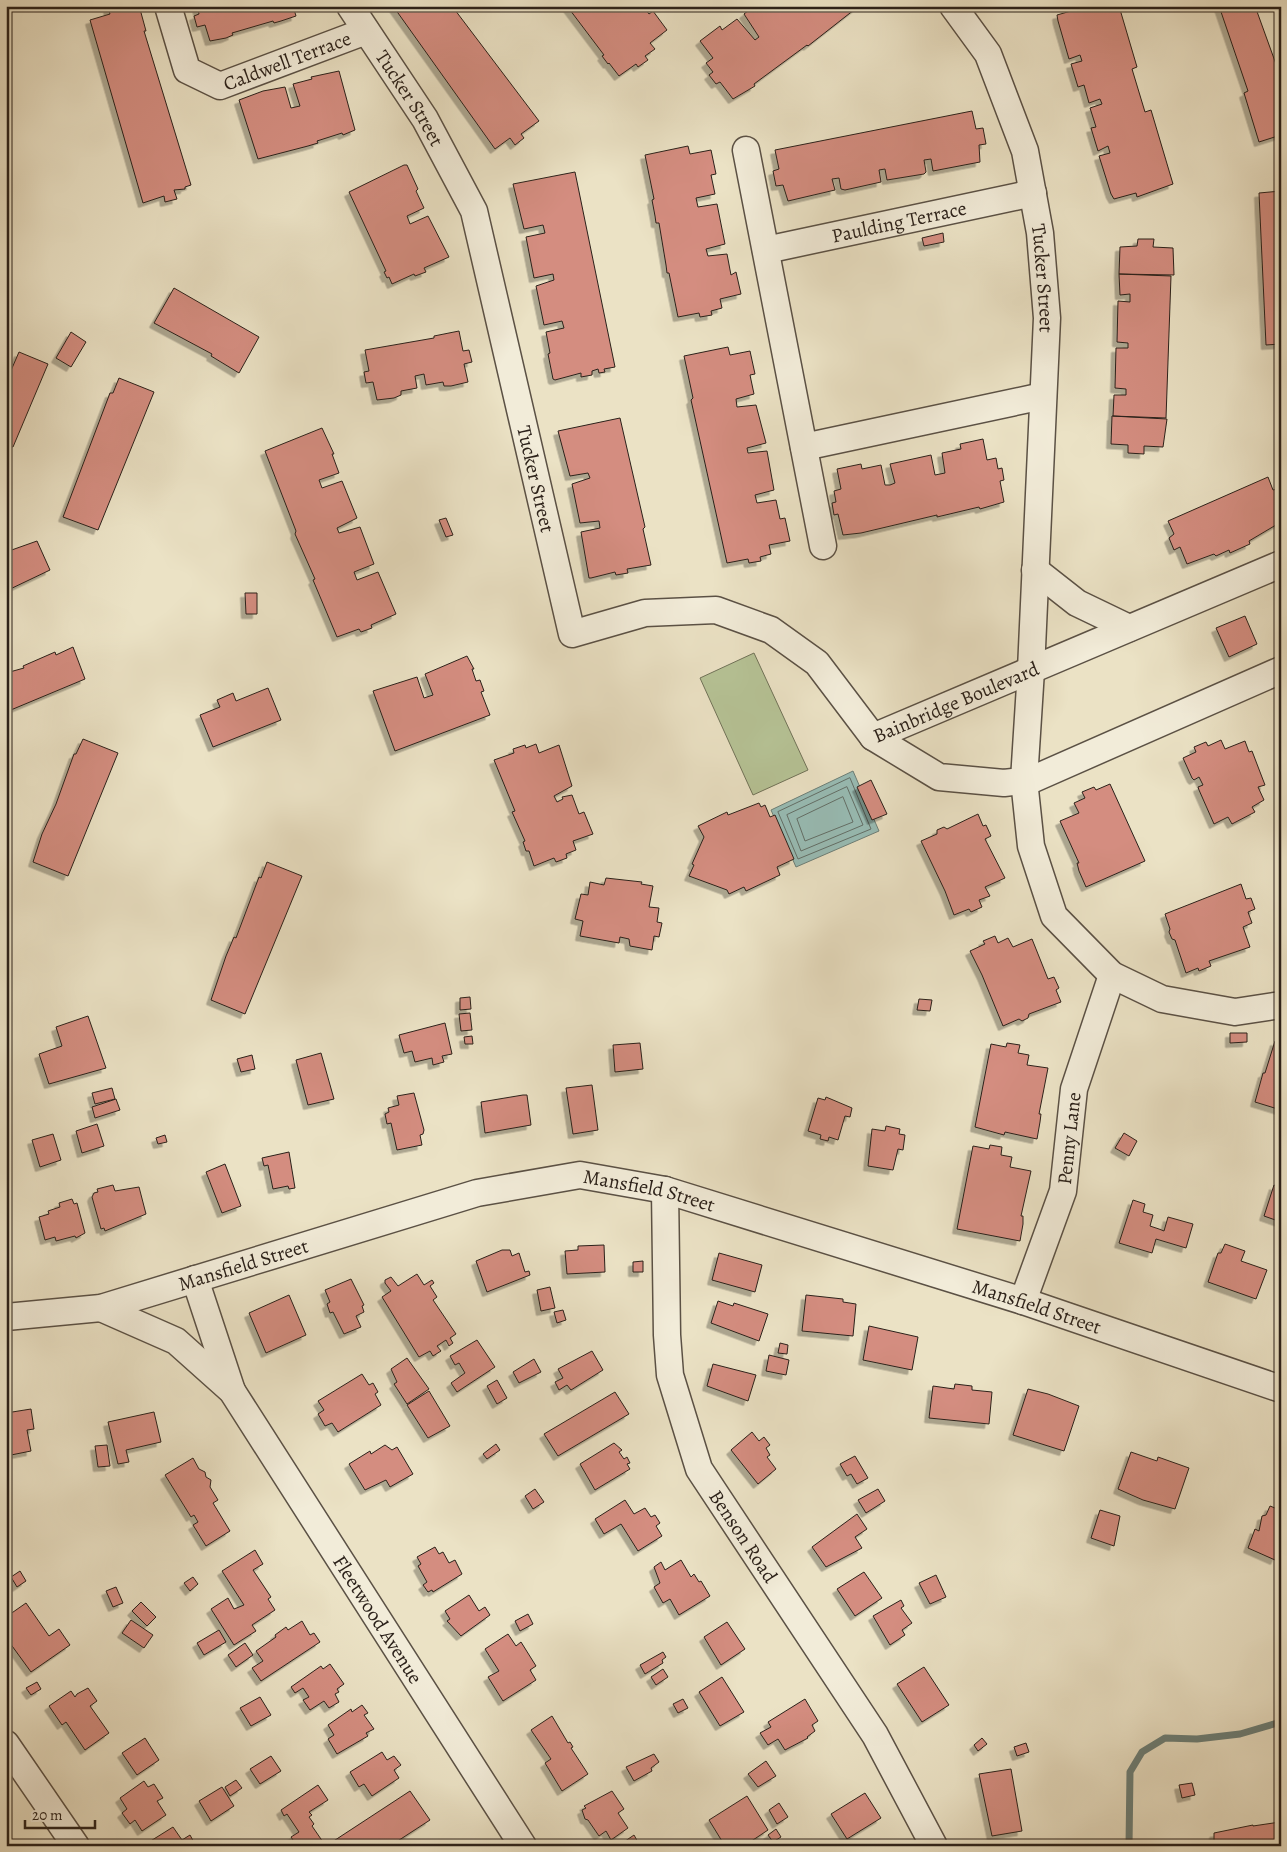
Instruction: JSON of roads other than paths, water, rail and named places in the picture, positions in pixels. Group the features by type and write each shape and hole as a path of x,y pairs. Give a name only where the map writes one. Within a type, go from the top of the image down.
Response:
{"street":[{"name":"Caldwell Terrace","path":"168,6 187,70 220,86 366,31"},
{"name":"Tucker Street","path":"350,6 425,119 474,211 572,634 645,613 716,610 771,630 817,662 873,737"},
{"name":"Tucker Street","path":"953,6 988,54 1025,151 1040,233 1046,318 1031,670 1024,780"},
{"path":"746,150 823,546"},
{"name":"Paulding Terrace","path":"766,250 1033,192"},
{"path":"804,447 1043,396"},
{"name":"Bainbridge Boulevard","path":"873,737 1281,564"},
{"path":"1035,570 1076,604 1130,628"},
{"name":"Bainbridge Boulevard","path":"873,737 939,777 1004,783 1031,780 1281,670"},
{"path":"1024,780 1030,846 1054,916 1112,975 1162,999 1235,1012 1281,1005"},
{"name":"Penny Lane","path":"1023,1301 1062,1191 1074,1089 1112,975"},
{"name":"Mansfield Street","path":"6,1317 101,1308 477,1193 580,1175 665,1190 1023,1301 1281,1390"},
{"name":"Benson Road","path":"665,1190 667,1335 670,1375 699,1469 875,1735 934,1846"},
{"name":"Fleetwood Avenue","path":"196,1279 232,1391 523,1846"},
{"name":"Fleetwood Avenue","path":"101,1308 176,1341 232,1391"},
{"path":"6,1744 76,1846"}],"water":[{"path":"853,771 879,831 796,867 771,810"}],"waterway":[{"path":"1129,1846 1130,1772 1142,1752 1165,1738 1197,1739 1240,1734 1281,1722"}]}
